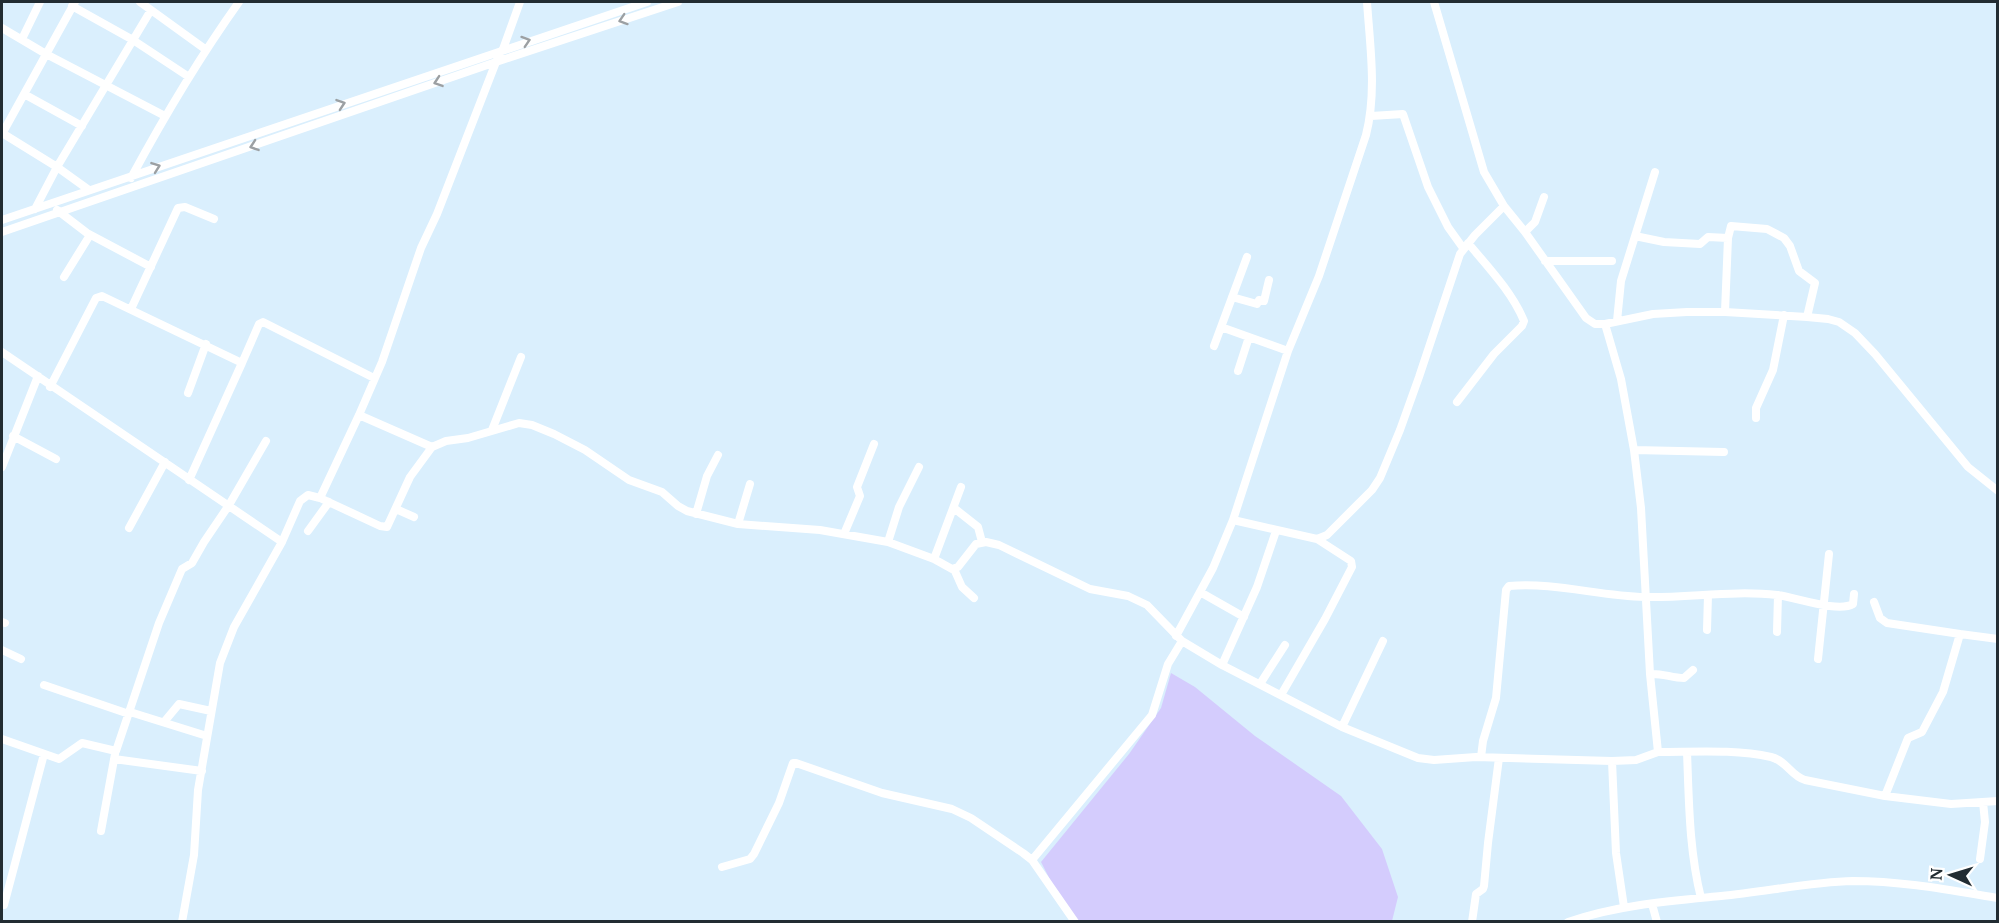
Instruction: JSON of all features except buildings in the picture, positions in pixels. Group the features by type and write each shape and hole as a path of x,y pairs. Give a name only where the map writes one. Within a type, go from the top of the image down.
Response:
{"street":[{"path":"22,39 40,2"},
{"path":"140,2 205,49"},
{"path":"124,190 205,49 239,2"},
{"path":"320,498 382,362 421,248 437,214 520,2"},
{"path":"2,220 646,2"},
{"path":"2,232 496,62 678,2"},
{"path":"1032,860 1152,715 1165,670 1233,520 1288,351 1319,276 1358,162 1371,116 1367,2"},
{"path":"1434,2 1479,162 1504,206 1586,318 1595,324 1605,324 1668,312 1725,312 1807,317 1839,322 1855,333 1875,354 1968,467 1998,491"},
{"path":"89,190 2,133 74,4 189,76"},
{"path":"27,223 57,167 151,10"},
{"path":"2,28 46,54 165,116"},
{"path":"24,94 82,126"},
{"path":"1371,116 1403,114 1428,187 1448,227 1516,305 1524,321 1522,326 1494,354 1457,402"},
{"path":"1617,321 1620,281 1655,172"},
{"path":"1525,232 1535,222 1544,197"},
{"path":"50,203 90,235 151,267"},
{"path":"1317,539 1327,535 1372,490 1380,478 1404,419 1451,276 1466,245 1504,206"},
{"path":"130,309 178,208 185,207 214,219"},
{"path":"1725,312 1728,238 1729,227 1732,225 1767,229 1784,238 1790,246 1799,271 1815,283 1807,317"},
{"path":"63,277 90,235"},
{"path":"1635,236 1664,242 1700,244 1708,237 1728,238"},
{"path":"1215,346 1247,257"},
{"path":"1545,261 1612,261"},
{"path":"1232,297 1257,304 1259,300 1264,301 1269,280"},
{"path":"50,387 96,298 102,296 242,363"},
{"path":"1756,418 1756,408 1773,370 1784,315"},
{"path":"189,480 259,324 263,322 374,378"},
{"path":"1605,324 1621,379 1634,450 1641,508 1650,674 1658,752"},
{"path":"1221,327 1288,351"},
{"path":"1238,371 1249,338"},
{"path":"188,393 206,344"},
{"path":"2,352 38,376 50,387 282,542"},
{"path":"492,430 521,357"},
{"path":"2,467 38,376"},
{"path":"359,415 432,447"},
{"path":"182,921 194,855 202,771 220,663 234,627 282,542 300,501 308,495 387,527 410,477 432,447 519,423 532,425 585,450 629,480 662,492 678,506 696,514 738,524 802,528 888,542 954,569 962,587 974,598"},
{"path":"14,436 56,459"},
{"path":"101,831 115,755 159,622 182,569 192,563 229,506 266,441"},
{"path":"844,534 860,496 856,489 874,444"},
{"path":"1634,450 1724,452"},
{"path":"696,514 707,476 718,455"},
{"path":"129,528 165,462"},
{"path":"888,542 899,507 919,467"},
{"path":"738,524 750,484"},
{"path":"934,559 961,487"},
{"path":"308,531 329,502"},
{"path":"954,508 978,527 982,542"},
{"path":"396,509 414,517"},
{"path":"1233,520 1317,539 1351,561 1352,567 1325,619 1281,694"},
{"path":"1222,665 1244,617 1276,531"},
{"path":"954,569 960,565 973,546 982,542 1005,548 1090,589 1128,596 1154,611 1179,638 1222,665 1342,727 1418,758 1612,761 1636,760 1658,752 1737,753 1771,757 1782,761 1801,779 1885,796 1951,804 1998,801"},
{"path":"1818,659 1829,554"},
{"path":"1481,758 1483,741 1496,698 1508,587 1560,587 1645,597 1778,595 1822,605 1851,606 1854,594"},
{"path":"1200,592 1244,617"},
{"path":"1707,630 1708,595"},
{"path":"1777,632 1778,595"},
{"path":"1874,602 1880,618 1887,623 1998,639"},
{"path":"1885,796 1908,738 1922,732 1940,698 1960,634"},
{"path":"1342,727 1383,641"},
{"path":"1260,684 1285,645"},
{"path":"2,651 21,659"},
{"path":"1650,674 1661,673 1675,678 1684,678 1693,670"},
{"path":"44,685 207,736"},
{"path":"164,722 178,704 211,711"},
{"path":"2,738 61,759 82,743 115,755 202,771"},
{"path":"1687,752 1689,831 1701,898"},
{"path":"2,907 44,754"},
{"path":"1472,921 1477,892 1484,886 1499,758"},
{"path":"1612,761 1616,853 1624,907"},
{"path":"722,867 750,859 754,854 779,803 794,762 882,794 963,813 1032,860 1075,921"},
{"path":"1980,859 1985,822 1983,802"},
{"path":"1568,921 1624,907 1836,882 1916,884 1998,898"},
{"path":"1652,904 1657,921"}],"shaded area":[{"path":"1171,673 1195,687 1255,736 1341,796 1382,849 1398,897 1392,921 1075,921 1060,899 1041,862 1129,754 1161,708"}]}
